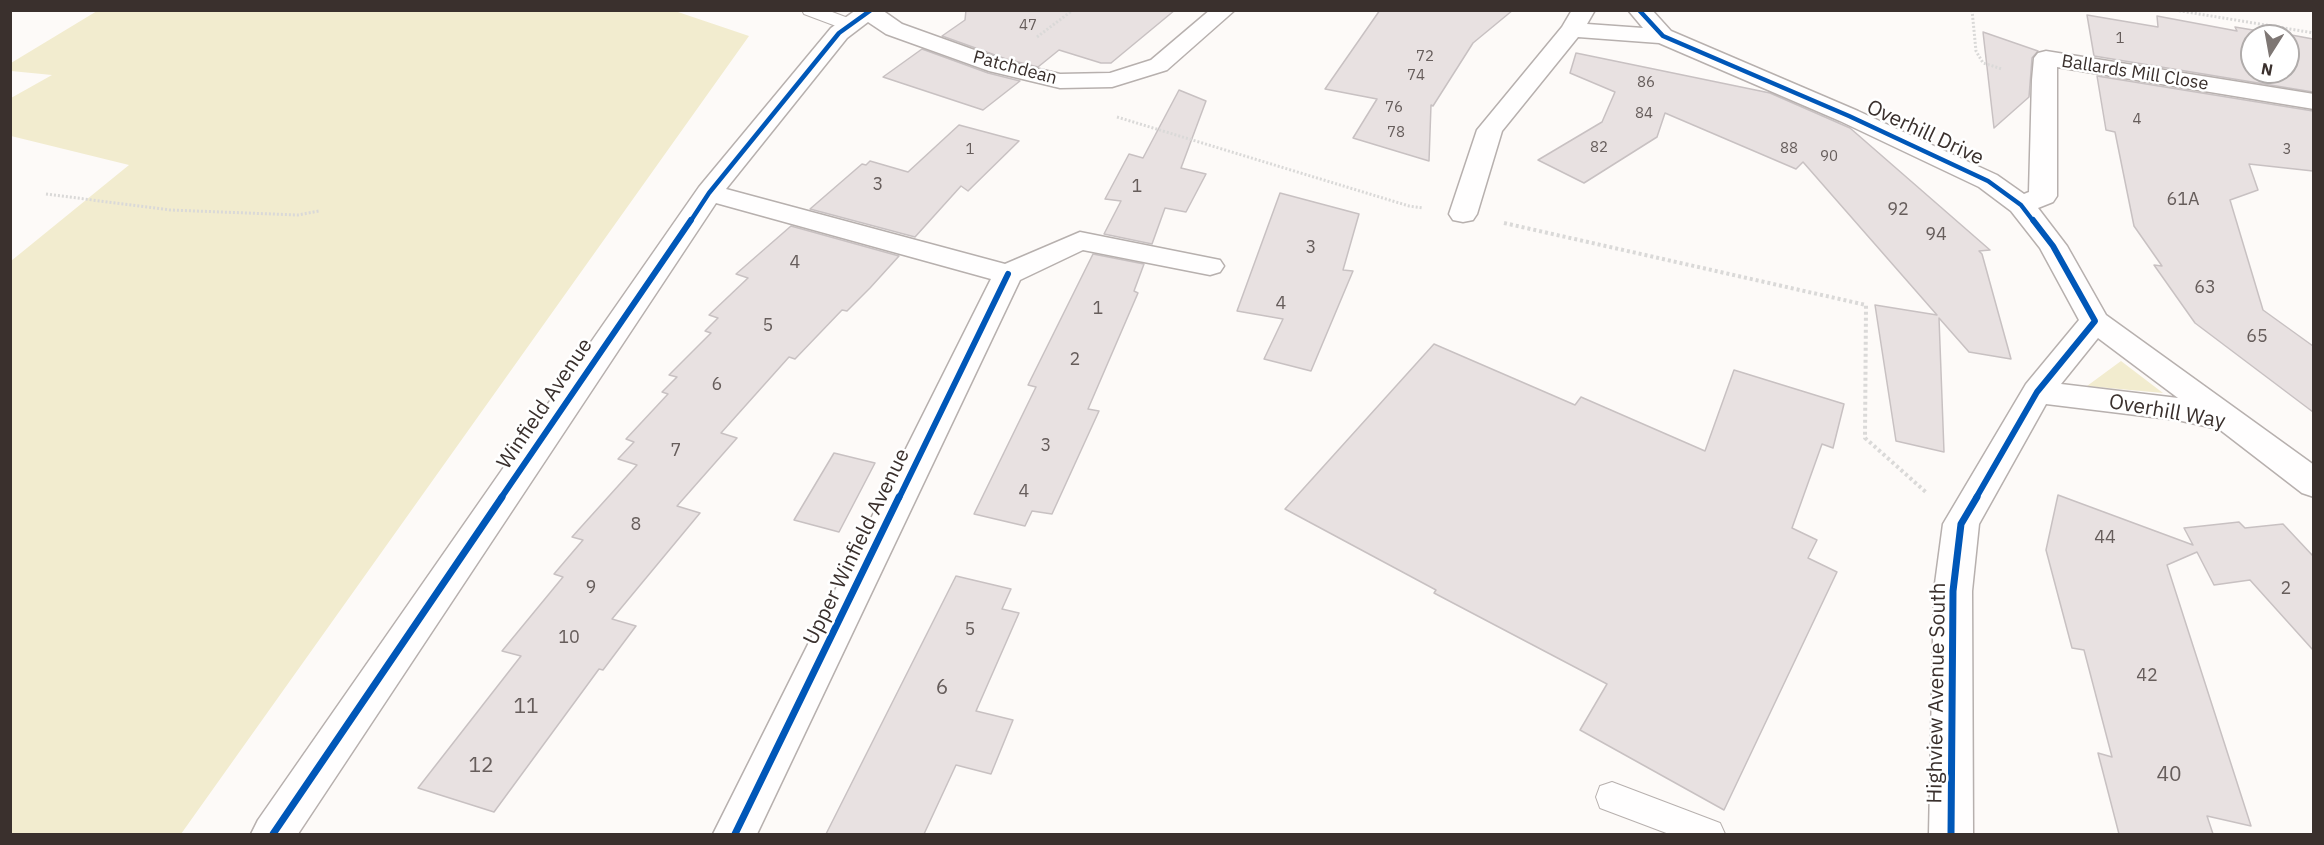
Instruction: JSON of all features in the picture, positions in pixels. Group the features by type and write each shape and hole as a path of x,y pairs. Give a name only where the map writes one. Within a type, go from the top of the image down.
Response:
{"street":[{"name":"Patchdean","path":"863,16 997,66 1060,81 1112,80 1159,65 1224,10"},
{"name":"Overhill Drive","path":"1639,10 1663,36"},
{"name":"Winfield Avenue","path":"273,834 709,193 839,33 863,16"},
{"name":"Overhill Drive","path":"1463,214 1490,130 1578,20 1663,36 1849,116 1988,181 2021,205 2053,246 2095,321 2229,419"},
{"name":"Ballards Mill Close","path":"2021,205 2043,196 2046,58 2313,102"},
{"path":"709,193 1008,274 1080,241 1210,266"},
{"name":"Upper Winfield Avenue","path":"735,834 1008,274"},
{"path":"2037,392 2095,321"},
{"name":"Overhill Way","path":"2037,392 2177,409 2229,419 2313,484"},
{"name":"Highview Avenue South","path":"1951,834 1953,591 1961,524 2037,392"}],"lane":[{"path":"810,10 863,16"},
{"path":"1612,796 1708,834"}],"path":[{"path":"1972,10 1976,51 1983,63 2044,80"},
{"path":"2175,10 2313,33"},
{"path":"46,194 170,210 298,215 319,211"}],"shaded area":[{"path":"97,11 675,11 749,36 181,834 11,834 11,261 129,165 11,136 11,98 52,75 11,71 11,63"},
{"path":"2121,361 2163,393 2087,386"}],"building":[{"path":"966,10 1175,10 1111,63 1101,63 1059,50 1038,67 1006,59 942,36 965,20"},
{"path":"1380,10 1513,10 1473,43 1433,106 1431,105 1429,161 1353,138 1377,99 1325,89"},
{"path":"2087,15 2158,27 2157,16 2237,31 2235,27 2240,28 2240,80 2094,56"},
{"path":"1983,32 2038,51 2032,58 2029,97 1994,128"},
{"path":"2300,37 2313,39 2313,92 2264,84 2300,84"},
{"path":"922,49 988,73 1020,81 983,110 883,77"},
{"path":"1576,53 1770,93 1850,128 1990,250 1979,251 1982,254 2011,359 1969,352 1939,318 1944,452 1896,441 1875,305 1937,315 1803,162 1796,169 1665,113 1657,137 1584,183 1538,160 1602,122 1615,92 1570,73"},
{"path":"2097,76 2313,111 2313,171 2249,164 2258,190 2230,200 2263,310 2313,346 2313,412 2195,323 2154,265 2162,266 2134,226 2115,132 2106,130"},
{"path":"1179,90 1206,101 1181,168 1206,174 1186,212 1165,208 1152,244 1104,234 1121,201 1105,199 1129,154 1143,158"},
{"path":"959,125 1019,141 968,191 961,186 915,237 810,209 862,164 866,165 870,161 908,172"},
{"path":"1280,193 1359,214 1343,270 1353,271 1311,371 1264,359 1283,319 1237,311"},
{"path":"791,226 899,256 847,311 842,310 795,359 789,357 721,433 737,438 677,506 700,513 612,619 636,626 603,670 599,669 494,812 418,788 521,656 502,651 563,577 554,574 583,540 572,537 637,465 618,459 634,442 626,439 668,394 662,392 677,377 669,375 711,333 705,331 718,318 709,315 748,278 736,274"},
{"path":"1093,254 1144,264 1134,291 1138,293 1088,409 1099,411 1052,514 1032,511 1025,526 974,514 1036,387 1028,385"},
{"path":"1434,344 1575,405 1581,397 1705,451 1734,370 1844,404 1833,448 1822,444 1792,528 1817,540 1808,558 1837,572 1724,810 1580,730 1607,684 1434,593 1436,590 1285,509"},
{"path":"834,453 875,463 839,532 794,520"},
{"path":"2058,495 2193,545 2184,528 2239,522 2245,528 2283,524 2313,556 2313,650 2250,580 2214,585 2197,552 2167,565 2251,826 2207,816 2213,834 2119,834 2098,753 2112,757 2084,650 2072,648 2046,550"},
{"path":"956,576 1011,589 1002,609 1019,613 976,711 1013,720 991,774 956,765 924,834 826,834"}],"cycle path":[{"path":"273,834 709,193 839,33 871,10"},
{"path":"1639,10 1663,36 1849,116 1988,181 2021,205 2053,246 2095,321 2037,392 1961,524 1953,591 1951,834"},
{"path":"735,834 1008,274"}]}
